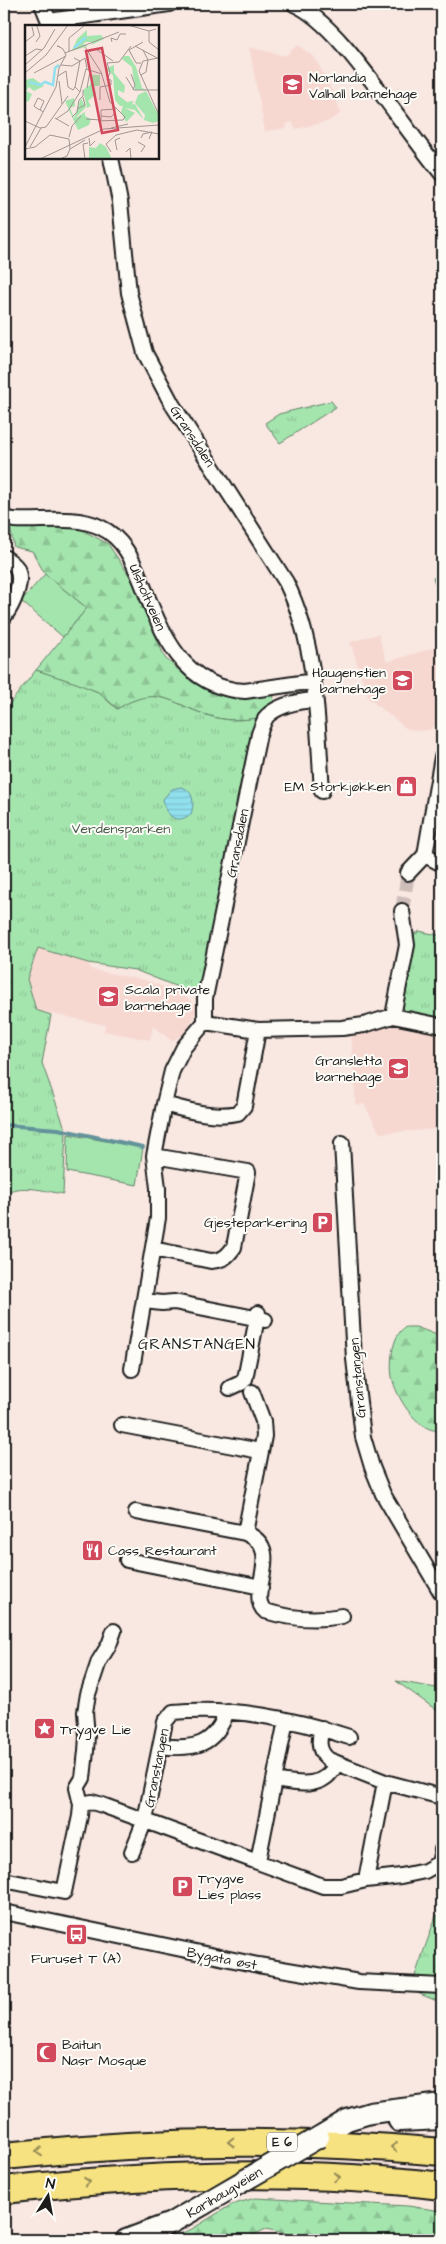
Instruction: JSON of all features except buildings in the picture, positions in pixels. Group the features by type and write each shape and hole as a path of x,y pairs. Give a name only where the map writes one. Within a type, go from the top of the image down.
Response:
{"highway":[{"name":"E 6","path":"4,2156 122,2145 247,2141 326,2142 442,2152"},
{"path":"4,2190 125,2180 248,2175 368,2179 442,2186"}],"main road":[{"name":"Karihaugveien","path":"126,2240 171,2222 319,2138 347,2120 370,2113 442,2104"},
{"name":"Karihaugveien","path":"319,2138 393,2121 442,2119"}],"street":[{"path":"42,4 50,24 169,4"},
{"path":"294,4 335,36 369,77 442,174"},
{"name":"Gransdalen","path":"111,159 120,202 129,293 145,353 172,404 286,582 304,626 314,681 322,791"},
{"name":"Ulsholtveien","path":"4,518 32,521 72,520 99,526 112,534 127,549 160,628 193,673 204,679 234,690 246,691 314,681"},
{"path":"4,557 15,566 19,580 12,604 4,617"},
{"name":"Gransdalen","path":"204,1022 206,998 259,734 267,716 282,707 296,702 315,700"},
{"path":"408,873 425,855 442,757"},
{"path":"425,855 442,864"},
{"path":"393,1016 406,944 402,911"},
{"path":"132,1369 158,1218 158,1188 154,1156 164,1104 172,1071 184,1047 204,1022 258,1030 336,1028 364,1025 393,1016 442,1026"},
{"path":"164,1104 194,1112 227,1115 238,1113 244,1106 258,1030"},
{"name":"Granstangen","path":"342,1143 354,1359 364,1437 372,1467 383,1494 442,1594"},
{"path":"153,1249 211,1261 221,1261 228,1257 234,1247 248,1172 154,1156"},
{"path":"144,1301 162,1304 174,1299 260,1317 256,1358 245,1379 230,1388"},
{"path":"246,1533 264,1436 262,1421 252,1392"},
{"path":"122,1425 260,1451"},
{"path":"136,1512 254,1536 266,1563 259,1600 264,1611 300,1619 326,1619 342,1616"},
{"path":"127,1560 261,1587"},
{"path":"4,1880 64,1892 81,1804 77,1788 83,1778 87,1736 85,1712 88,1694 114,1631"},
{"path":"160,1746 184,1748 203,1743 212,1738 220,1729 227,1711"},
{"name":"Granstangen","path":"145,1820 165,1722 173,1712 227,1711 286,1720 322,1728 349,1737"},
{"path":"258,1861 286,1720"},
{"path":"322,1728 318,1740 323,1756 336,1764 385,1782 442,1797"},
{"path":"274,1780 299,1784 316,1783 333,1772 336,1764"},
{"path":"366,1880 385,1782"},
{"name":"Granstangen","path":"81,1804 92,1802 102,1805 323,1886 341,1886 366,1880 425,1871 439,1863 442,1850"},
{"path":"132,1852 145,1820"},
{"name":"Bygata øst","path":"4,1912 258,1965 359,1982 442,1986"}],"shaded area":[{"name":"Norlandia Valhall barnehage","path":"298,45 315,58 341,113 329,121 296,129 292,122 286,124 287,128 265,131 249,47 286,55"},
{"name":"Haugenstien barnehage","path":"378,634 387,662 442,645 442,718 429,730 416,731 406,728 369,699 350,642"},
{"path":"438,806 442,808 442,836 436,832"},
{"name":"Scala private barnehage","path":"38,948 88,963 92,970 145,980 182,994 197,1009 191,1024 185,1033 172,1041 153,1026 150,1040 104,1031 105,1025 36,1010 27,979"},
{"name":"Gransletta barnehage","path":"397,1021 442,1030 442,1120 439,1129 380,1133 364,1104 356,1105 351,1032"}],"green space":[{"path":"44,4 83,4 84,8 57,10"},
{"path":"331,401 336,407 280,443 265,423 279,414"},
{"path":"10,527 77,527 108,544 131,578 165,658 192,682 234,699 274,694 273,707 267,716 240,720 220,719 156,697 132,701 118,709 98,692 36,670 87,608 45,574 32,551 14,547"},
{"path":"45,574 87,608 63,637 21,601"},
{"path":"442,574 442,604 433,578"},
{"name":"Verdensparken","path":"36,670 98,692 117,709 145,697 156,697 220,719 240,720 267,716 205,998 135,970 88,963 38,948 27,979 36,1010 51,1015 42,1063 66,1131 63,1194 25,1188 4,1194 4,711"},
{"path":"419,931 442,936 442,1016 438,1022 411,1016 401,1003 415,933"},
{"path":"68,1134 143,1148 137,1185 67,1172"},
{"path":"406,1327 416,1327 442,1337 442,1430 434,1430 418,1422 405,1406 393,1381 392,1352 397,1337"},
{"path":"396,1681 442,1689 442,1714"},
{"path":"442,1914 442,2003 410,1990 436,1916"},
{"path":"255,2198 408,2206 442,2211 442,2240 315,2240 266,2229 243,2240 165,2240 192,2229 231,2205"}],"water":[{"path":"181,787 188,791 192,797 192,810 191,814 176,819 166,810 163,799 172,789"}],"waterway":[{"path":"4,1125 58,1129 143,1147"}],"tunnel":[{"path":"402,911 408,873"}],"place":[{"name":"Norlandia Valhall barnehage","path":"293,85"},
{"name":"Haugenstien barnehage","path":"402,680"},
{"name":"EM Storkjøkken","path":"407,786"},
{"name":"Scala private barnehage","path":"109,997"},
{"name":"Gransletta barnehage","path":"398,1068"},
{"name":"Gjesteparkering","path":"323,1222"},
{"name":"Cass Restaurant","path":"92,1550"},
{"name":"Trygve Lie","path":"44,1729"},
{"name":"Trygve Lies plass","path":"182,1886"},
{"name":"Furuset T (A)","path":"76,1935"},
{"name":"Baitun Nasr Mosque","path":"46,2052"}],"district":[{"name":"GRANSTANGEN","path":"197,1344"}]}
